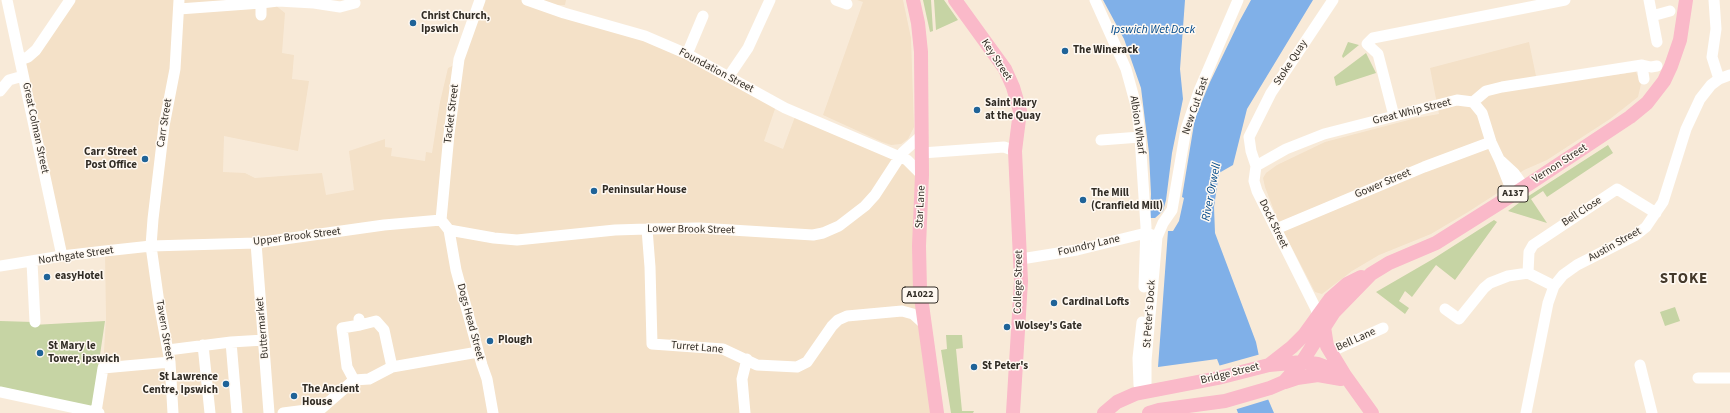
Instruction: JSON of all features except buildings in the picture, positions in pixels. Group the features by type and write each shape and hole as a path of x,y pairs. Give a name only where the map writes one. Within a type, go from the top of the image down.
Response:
{"main road":[{"name":"Star Lane","path":"913,0 921,40 922,175 919,246 920,294 937,413"},
{"name":"Key Street","path":"955,0 1001,63 1010,78 1020,111 1015,150"},
{"name":"Vernon Street","path":"1321,322 1341,305 1371,274 1389,263 1436,243 1622,123 1647,103 1664,80 1677,52 1686,0"},
{"name":"College Street","path":"1013,413 1021,259 1015,150"},
{"path":"1321,322 1325,341 1330,352 1372,413"},
{"name":"A137","path":"1154,412 1226,401 1270,388 1284,382 1302,362 1321,322"},
{"name":"Bridge Street","path":"1142,388 1218,378 1266,365 1296,344 1321,322"},
{"path":"1266,365 1302,362 1318,364 1344,374"},
{"path":"1284,382 1307,376 1330,376 1346,382 1357,391"},
{"name":"A137","path":"1104,413 1126,397 1142,388"}],"street":[{"name":"Great Colman Street","path":"7,0 62,256"},
{"path":"20,60 28,57 36,50 70,0"},
{"name":"Tacket Street","path":"441,220 449,134 459,59 480,0"},
{"name":"Foundation Street","path":"527,0 564,13 645,36 687,54 785,108 899,156"},
{"path":"729,76 748,48 770,0"},
{"name":"Albion Wharf","path":"1095,0 1126,69 1137,109 1146,233 1145,276 1138,358 1142,388"},
{"name":"New Cut East","path":"1157,237 1163,223 1172,210 1186,129 1197,98 1238,0"},
{"name":"Stoke Quay","path":"1252,129 1271,93 1333,0"},
{"path":"1378,54 1367,44 1373,38 1522,7 1565,0"},
{"path":"1649,0 1657,42"},
{"path":"1714,0 1716,29 1712,57 1719,79 1730,75"},
{"path":"179,5 261,4 278,1 314,2 340,7 355,3"},
{"path":"261,4 261,15"},
{"name":"Carr Street","path":"151,246 164,126 174,69 179,5"},
{"path":"1652,16 1670,11"},
{"path":"687,54 703,16"},
{"path":"1380,36 1378,54 1394,116"},
{"path":"1518,191 1506,164 1500,161 1491,142 1482,113 1473,102 1486,91 1502,87 1642,65 1651,67 1657,66"},
{"path":"1642,65 1644,79"},
{"path":"0,91 9,80 23,76"},
{"name":"Austin Street","path":"1526,413 1548,303 1554,286 1563,275 1577,265 1636,235 1646,227 1663,202 1689,121 1706,91 1719,79"},
{"name":"Great Whip Street","path":"1256,166 1286,149 1315,137 1457,100 1473,102"},
{"name":"Dock Street","path":"1252,129 1249,137 1250,147 1256,166 1254,175 1255,185 1321,322"},
{"name":"Lower Brook Street","path":"449,230 498,239 524,240 615,230 647,229 699,228 813,235 823,233 839,226 865,206 875,195 899,156 922,135"},
{"path":"1101,140 1140,137"},
{"name":"Gower Street","path":"1276,229 1424,167 1491,142"},
{"path":"922,153 1004,147 1015,150"},
{"path":"899,156 907,160 922,175"},
{"name":"Bell Close","path":"1528,273 1529,252 1533,245 1617,189 1656,213"},
{"path":"441,220 449,230"},
{"name":"Upper Brook Street","path":"151,246 256,243 441,220"},
{"name":"Turret Lane","path":"647,229 650,267 652,344 723,349 757,365 797,367 803,366 812,357 832,326 838,320 846,316 902,311"},
{"name":"Dogs Head Street","path":"449,230 456,270 478,352 490,388 493,413"},
{"path":"1146,233 1157,237"},
{"name":"Foundry Lane","path":"1021,259 1078,250 1146,233"},
{"name":"St Peter's Dock","path":"1142,388 1146,361 1157,237"},
{"name":"Buttermarket","path":"256,243 269,413"},
{"name":"Northgate Street","path":"0,266 62,256 151,246"},
{"name":"Tavern Street","path":"151,246 170,362 173,413"},
{"path":"32,262 35,322"},
{"path":"1445,309 1459,319 1484,288 1490,283 1508,276 1528,273 1554,286"},
{"path":"902,311 920,294"},
{"path":"902,311 913,314 924,324"},
{"path":"354,380 347,367 342,328 359,322 376,321 384,330 392,367"},
{"name":"Bell Lane","path":"1330,352 1383,328"},
{"path":"168,350 231,342 264,340"},
{"path":"231,342 237,413"},
{"path":"203,345 210,413"},
{"path":"283,413 322,408 354,380 369,379 392,367 478,352"},
{"path":"745,413 742,379 747,359"},
{"path":"0,392 97,413 103,368 170,362"},
{"path":"1640,365 1652,413"},
{"path":"1698,378 1730,378"}],"shaded area":[{"path":"70,0 269,0 285,13 282,53 294,55 292,79 309,81 298,151 224,136 223,172 245,173 255,178 322,173 326,195 354,190 349,151 385,139 385,147 392,148 391,156 425,161 426,152 432,153 440,102 448,68 458,63 480,0 566,0 565,5 545,5 645,36 777,103 764,141 783,149 796,114 913,166 922,153 919,246 939,413 95,413 103,368 106,318 105,251 62,256 20,60 28,57"},
{"path":"857,0 903,0 911,38 914,127 908,139 901,144 891,145 882,142 823,115 863,2"},
{"path":"1529,42 1537,81 1590,78 1636,72 1641,84 1638,97 1610,119 1547,160 1524,170 1498,188 1499,192 1468,212 1431,234 1379,255 1352,271 1322,294 1315,292 1278,221 1265,187 1263,178 1266,173 1277,165 1325,142 1416,118 1439,114 1430,68"}],"green space":[{"path":"923,0 931,0 933,31 930,32"},
{"path":"934,0 944,0 958,20 936,30"},
{"path":"1348,42 1359,45 1343,58 1342,56"},
{"path":"1366,53 1376,73 1336,86 1334,77"},
{"path":"1608,145 1613,153 1547,197 1543,191 1531,199 1547,223 1508,211 1527,197"},
{"path":"1494,220 1497,222 1455,280 1436,265 1412,297 1405,291 1399,301 1409,308 1405,314 1376,292 1433,259"},
{"path":"1675,307 1680,321 1665,326 1660,312"},
{"path":"0,321 33,322 33,325 105,321 92,409 0,389"},
{"path":"946,335 962,335 963,348 956,349 962,411 974,411 973,413 951,413 941,350 947,349"}],"water":[{"name":"Ipswich Wet Dock","path":"1103,0 1185,0 1180,69 1183,99 1172,153 1166,200 1163,211 1155,218 1150,218 1151,194 1149,153 1141,88 1124,39"},
{"name":"River Orwell","path":"1251,0 1313,0 1247,109 1233,165 1219,173 1214,207 1215,233 1256,342 1268,399 1274,413 1238,413 1217,359 1158,367 1168,231 1173,231 1179,221 1184,198 1182,197 1195,118 1210,82"}],"pier":[{"path":"1261,354 1270,399 1234,410 1218,366"}],"place":[{"name":"Christ Church, Ipswich","path":"413,23"},
{"name":"The Winerack","path":"1065,51"},
{"name":"Saint Mary at the Quay","path":"977,110"},
{"name":"Carr Street Post Office","path":"145,159"},
{"name":"Peninsular House","path":"594,191"},
{"name":"The Mill (Cranfield Mill)","path":"1083,200"},
{"name":"easyHotel","path":"47,277"},
{"name":"Cardinal Lofts","path":"1054,303"},
{"name":"Wolsey's Gate","path":"1007,327"},
{"name":"Plough","path":"490,341"},
{"name":"St Mary le Tower, ipswich","path":"40,353"},
{"name":"St Peter's","path":"974,367"},
{"name":"St Lawrence Centre, Ipswich","path":"226,384"},
{"name":"The Ancient House","path":"294,396"}],"district":[{"name":"STOKE","path":"1684,280"}]}
